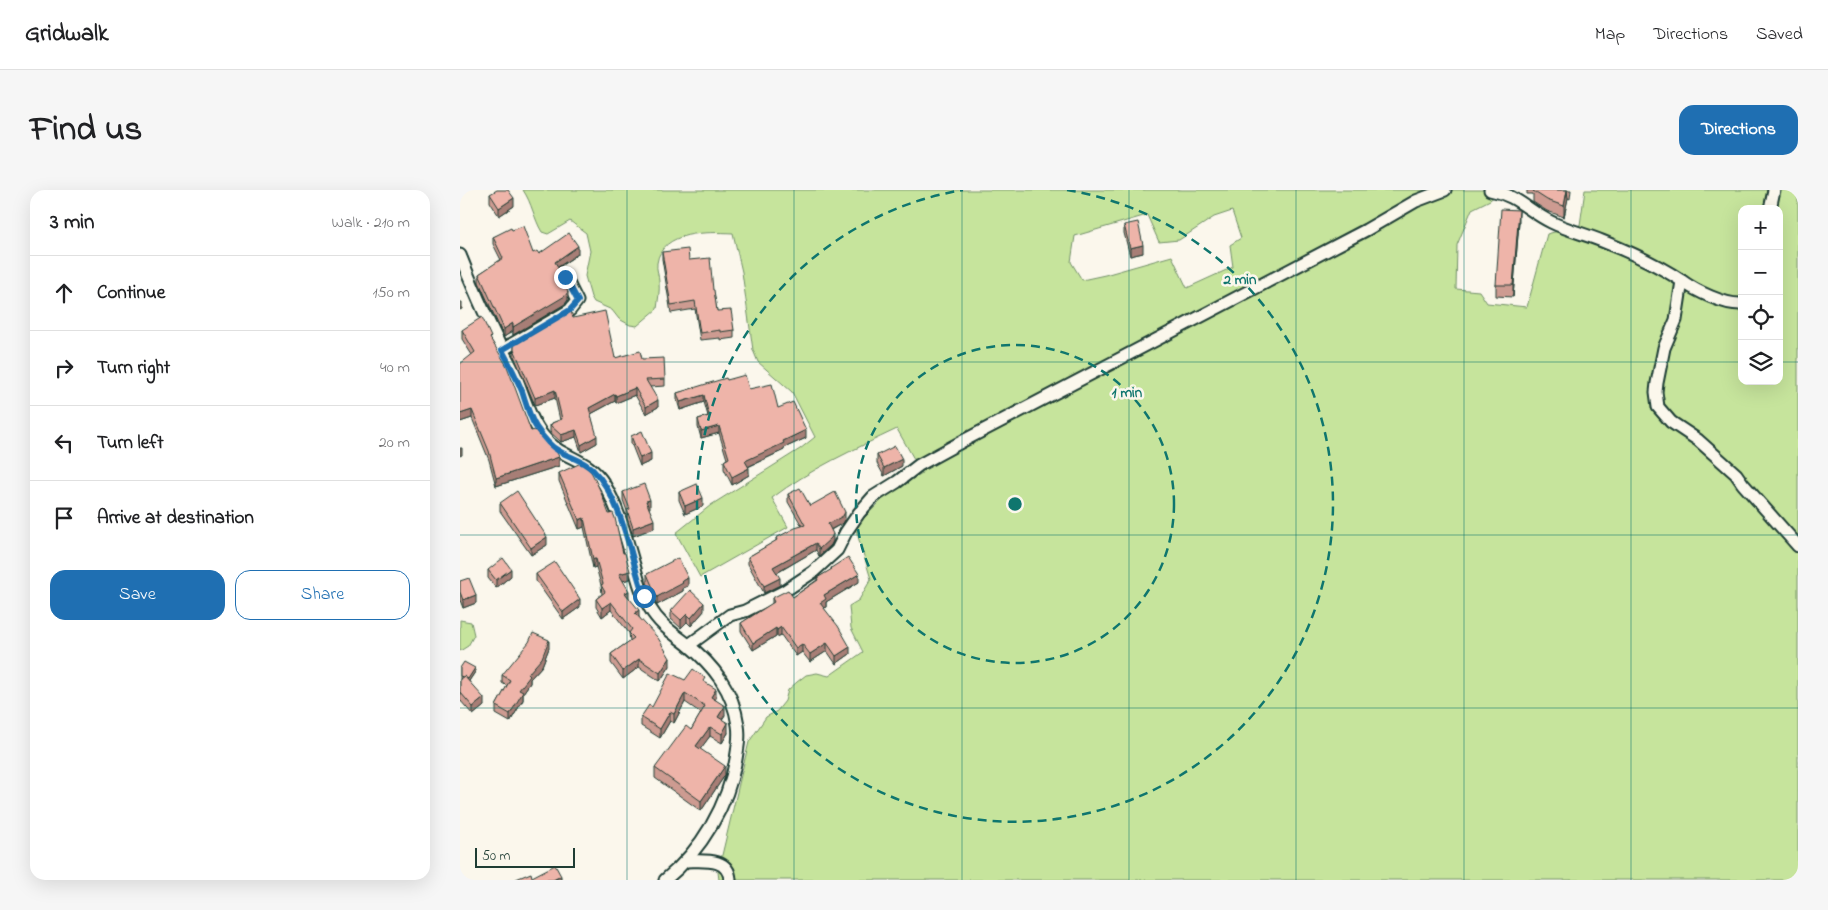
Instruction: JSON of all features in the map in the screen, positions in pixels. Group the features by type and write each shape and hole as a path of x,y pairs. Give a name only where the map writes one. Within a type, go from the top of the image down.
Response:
{"street":[{"path":"689,645 730,615 745,611 768,600 813,572 838,550 846,532 873,497 919,465 1366,230 1416,201 1445,190"},
{"path":"1490,190 1512,196 1539,216 1554,223 1662,267 1694,289 1733,304 1738,304"},
{"path":"1771,205 1774,190"},
{"path":"460,255 472,286 515,373 529,414 543,437 559,451 591,467 604,483 613,500 644,596 665,628 689,645 722,679 733,702 739,740 730,789 702,842 666,880"},
{"path":"502,350 570,310 578,301 565,277"},
{"path":"1682,281 1676,320 1664,348 1657,383 1658,407 1671,422 1698,440 1736,474 1798,546"},
{"path":"686,861 723,864 730,872 730,880"}],"green space":[{"path":"523,190 1502,190 1490,200 1472,209 1457,245 1456,289 1479,291 1487,303 1527,307 1547,234 1580,225 1585,190 1798,190 1798,880 719,880 718,872 749,742 766,717 777,711 785,701 788,690 797,682 806,675 817,673 829,676 863,652 851,628 849,606 859,600 871,579 855,527 888,494 922,473 897,429 817,469 772,498 788,527 700,577 676,533 711,505 800,449 815,437 792,392 758,362 753,350 742,272 733,233 699,233 688,235 667,244 661,252 657,263 659,289 657,309 637,326 630,325 619,319 612,310 594,302 591,297 585,276 590,251 586,233 570,221 548,234 542,232","holes":["1232,211 1241,238 1230,245 1233,267 1187,288 1172,256 1082,280 1071,262 1075,236 1147,215 1159,242 1179,240 1214,217"]},
{"path":"460,620 471,622 474,635 468,646 460,651"}],"building":[{"path":"497,190 508,190 514,198 499,208 490,194"},
{"path":"1533,190 1567,190 1564,206 1547,200"},
{"path":"1501,209 1519,210 1513,285 1496,285"},
{"path":"1138,222 1143,245 1130,248 1124,225"},
{"path":"523,226 533,253 537,251 539,254 569,233 578,246 555,262 558,267 558,273 568,292 565,296 513,327 513,323 504,329 479,274 503,258 493,237 511,228 512,230"},
{"path":"688,249 689,260 710,258 717,311 731,310 734,330 700,333 695,301 671,305 662,252"},
{"path":"571,311 573,318 605,311 615,358 640,351 642,359 664,358 665,379 646,380 658,400 646,407 635,388 616,396 615,394 589,408 597,436 581,445 576,430 561,435 550,425 562,419 555,390 535,398 514,349 514,345"},
{"path":"482,317 490,338 507,366 531,431 535,430 556,449 559,457 496,478 489,451 472,410 460,414 460,364 475,352 462,330"},
{"path":"745,375 749,389 772,384 778,408 793,402 806,430 783,441 784,443 745,461 749,468 732,477 724,461 729,458 719,426 701,431 698,419 709,416 704,395 680,402 677,393 726,378 727,380"},
{"path":"642,431 651,453 640,458 631,436"},
{"path":"895,446 902,459 884,468 877,455"},
{"path":"581,463 591,471 609,514 613,513 615,518 623,553 625,553 630,571 619,574 629,591 625,593 639,610 635,613 658,638 670,658 660,673 639,659 623,671 611,654 634,638 629,633 632,629 611,602 602,608 596,599 605,592 601,585 603,584 596,559 593,559 584,518 579,520 559,473"},
{"path":"644,484 650,500 646,501 654,520 633,528 627,510 630,509 623,492"},
{"path":"697,484 703,498 685,506 679,492"},
{"path":"800,488 810,506 835,492 845,512 843,516 828,524 833,534 819,549 816,543 773,567 780,578 764,586 748,557 777,540 776,538 805,525 788,494"},
{"path":"517,491 547,537 531,548 500,503"},
{"path":"848,557 859,574 824,595 826,599 820,603 838,626 850,647 836,656 827,643 810,654 802,644 796,648 781,627 777,630 776,628 753,643 741,623 774,602 772,598 788,590 793,597"},
{"path":"503,558 511,569 496,580 488,570"},
{"path":"678,558 688,578 681,581 683,583 657,597 647,574"},
{"path":"555,562 580,599 563,612 536,574"},
{"path":"469,578 476,595 463,600 460,592 460,581"},
{"path":"690,590 704,603 691,618 687,614 681,620 671,611"},
{"path":"533,633 549,640 542,658 528,674 530,676 519,690 523,692 510,714 496,706 510,680 502,675 529,642"},
{"path":"464,662 475,668 468,679 460,676 460,668"},
{"path":"693,669 705,678 703,681 716,689 711,697 725,706 718,717 728,723 722,734 710,727 696,746 725,766 701,801 655,768 686,726 691,730 705,706 685,693 674,714 670,712 660,729 641,717 649,705 652,707 670,673 685,680"},
{"path":"464,676 484,698 473,707 460,692 460,679"},
{"path":"555,865 561,876 553,880 516,879 531,873 532,877"}],"route":[{"path":"565,277 578,301 570,310 502,350 515,373 529,414 543,437 559,451 591,467 604,483 613,500 644,596"}]}
